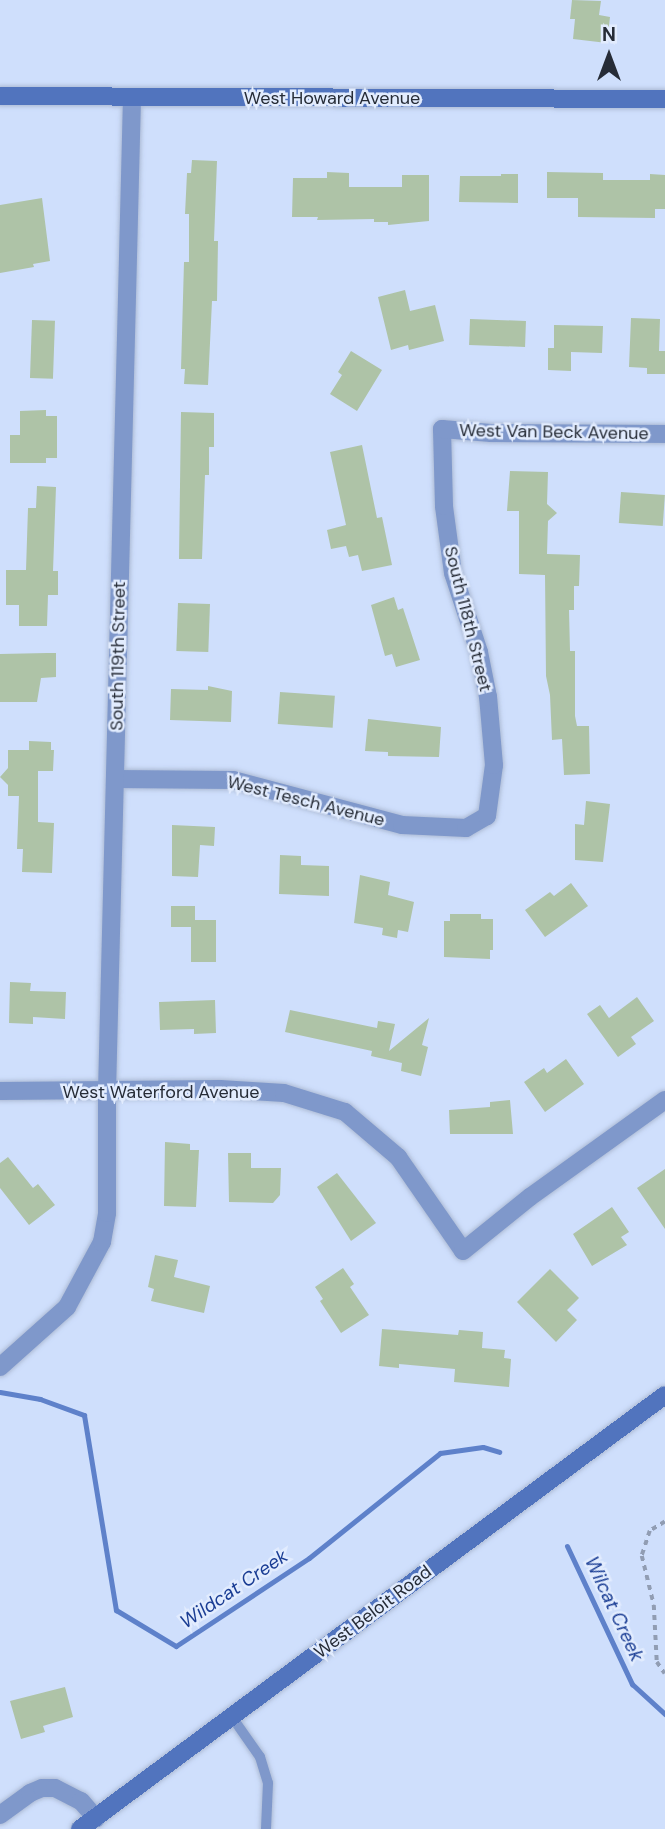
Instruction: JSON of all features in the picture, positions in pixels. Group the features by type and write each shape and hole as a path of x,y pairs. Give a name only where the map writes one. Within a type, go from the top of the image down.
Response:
{"main road":[{"name":"West Howard Avenue","path":"0,96 132,99 665,99"},
{"name":"West Beloit Road","path":"80,1829 665,1395"}],"street":[{"name":"South 119th Street","path":"0,1367 67,1307 102,1242 107,1213 107,1093 132,99"},
{"name":"West Van Beck Avenue","path":"442,429 491,433 665,434"},
{"name":"South 118th Street","path":"442,429 444,506 453,573 479,652 488,697 494,765 490,809"},
{"name":"West Tesch Avenue","path":"115,779 233,780 402,825 466,828 487,816 490,809"},
{"name":"West Waterford Avenue","path":"0,1091 107,1093 220,1089 284,1093 345,1112 398,1157 463,1251 530,1197 665,1100"},
{"path":"0,1815 30,1793 55,1788 81,1801 96,1818"}],"lane":[{"path":"232,1717 260,1757 268,1783 267,1829"}],"path":[{"path":"665,1522 650,1531 642,1556 654,1605 657,1662 665,1674"}],"building":[{"path":"572,0 601,1 599,15 610,17 607,43 573,39 575,19 570,19"},
{"path":"192,160 217,161 214,241 218,241 217,301 212,301 208,385 184,384 185,369 181,369 184,262 189,262 189,214 185,214 187,173 191,173"},
{"path":"327,172 349,173 349,187 402,187 402,175 429,175 429,221 388,225 388,222 374,222 374,219 317,220 318,217 292,217 293,178 327,178"},
{"path":"547,172 603,173 603,180 650,180 650,174 665,175 665,209 655,209 655,218 578,217 578,198 547,198"},
{"path":"518,174 518,203 459,202 460,176"},
{"path":"42,198 50,261 33,264 34,267 0,273 0,205"},
{"path":"405,290 410,311 435,305 444,341 409,350 408,345 391,350 378,297"},
{"path":"631,318 660,319 659,351 665,351 665,374 647,374 647,368 629,367"},
{"path":"470,319 526,321 525,347 469,345"},
{"path":"32,320 55,321 53,379 30,378"},
{"path":"554,325 603,326 602,353 571,352 571,371 548,370 548,348 554,348"},
{"path":"351,351 382,370 357,411 330,394 342,375 338,372"},
{"path":"46,410 46,416 57,416 57,458 46,458 46,463 10,463 10,435 20,435 20,411"},
{"path":"181,412 214,413 214,447 209,447 209,475 205,475 202,559 179,559"},
{"path":"362,445 377,518 382,517 392,565 362,571 358,555 349,557 346,546 331,549 327,530 346,525 330,452"},
{"path":"510,471 548,472 547,504 557,513 548,521 547,554 580,555 579,586 574,586 574,610 569,610 570,651 575,651 577,726 589,726 590,774 564,775 562,739 552,740 550,695 546,676 545,575 519,574 519,511 507,511"},
{"path":"37,486 56,487 53,571 58,571 58,595 48,595 47,626 19,626 19,605 6,605 6,570 26,570 28,508 36,508"},
{"path":"621,492 665,495 663,526 619,523"},
{"path":"394,597 398,610 403,608 420,660 396,667 392,654 385,656 371,605"},
{"path":"178,603 210,604 208,652 176,651"},
{"path":"56,653 56,677 41,678 37,702 0,702 0,654"},
{"path":"208,686 232,691 231,722 170,720 171,689 208,690"},
{"path":"280,692 335,696 333,728 278,724"},
{"path":"368,719 441,727 439,757 388,756 388,752 365,751"},
{"path":"29,741 51,742 51,750 54,750 53,771 38,771 38,822 54,823 52,873 22,872 23,849 17,849 19,796 8,796 8,785 0,777 8,768 8,750 29,750"},
{"path":"586,801 610,804 603,862 575,860 575,824 584,825"},
{"path":"172,825 215,827 214,846 200,845 198,877 172,876"},
{"path":"280,855 301,856 301,865 329,866 329,896 279,894"},
{"path":"360,875 390,882 388,895 414,902 408,932 398,930 397,938 382,935 383,928 354,923"},
{"path":"571,883 588,906 545,937 525,910 550,892 554,896"},
{"path":"171,906 195,906 195,920 216,920 216,962 191,962 191,927 171,927"},
{"path":"450,914 481,914 481,919 493,919 493,950 490,950 490,959 444,957 444,921 450,921"},
{"path":"10,982 31,983 30,991 66,992 65,1019 33,1017 33,1024 9,1023"},
{"path":"637,997 654,1021 631,1037 636,1044 618,1057 587,1014 600,1005 609,1018"},
{"path":"215,1000 216,1033 194,1034 194,1029 160,1030 159,1002"},
{"path":"290,1010 377,1028 378,1021 395,1024 389,1051 429,1018 422,1045 428,1047 421,1076 401,1071 402,1063 371,1056 372,1051 285,1032"},
{"path":"566,1059 584,1084 545,1112 524,1082 544,1068 547,1073"},
{"path":"510,1100 513,1134 450,1134 449,1110 490,1107 490,1102"},
{"path":"165,1142 190,1144 190,1150 199,1150 196,1207 164,1206"},
{"path":"228,1153 251,1153 251,1168 281,1168 280,1195 273,1203 229,1202"},
{"path":"8,1157 33,1188 38,1184 55,1205 29,1225 0,1188 0,1163"},
{"path":"665,1169 665,1229 637,1188"},
{"path":"337,1173 376,1223 351,1241 317,1187"},
{"path":"612,1207 629,1232 621,1237 627,1245 592,1266 573,1234"},
{"path":"155,1255 178,1260 174,1277 210,1286 204,1313 151,1301 154,1289 148,1287"},
{"path":"343,1268 354,1284 350,1287 369,1315 341,1333 320,1301 323,1299 315,1287"},
{"path":"550,1269 579,1298 567,1310 577,1320 556,1342 517,1302"},
{"path":"382,1329 458,1335 459,1330 483,1332 482,1348 505,1350 504,1358 511,1359 509,1387 454,1382 455,1369 399,1364 399,1368 379,1366"},
{"path":"65,1687 73,1717 43,1726 45,1732 21,1739 10,1701"}],"waterway":[{"name":"Wildcat Creek","path":"0,1392 40,1399 84,1415 116,1610 176,1646 309,1558 440,1453 483,1447 499,1452"},
{"name":"Wilcat Creek","path":"567,1546 632,1684 665,1714"}]}
